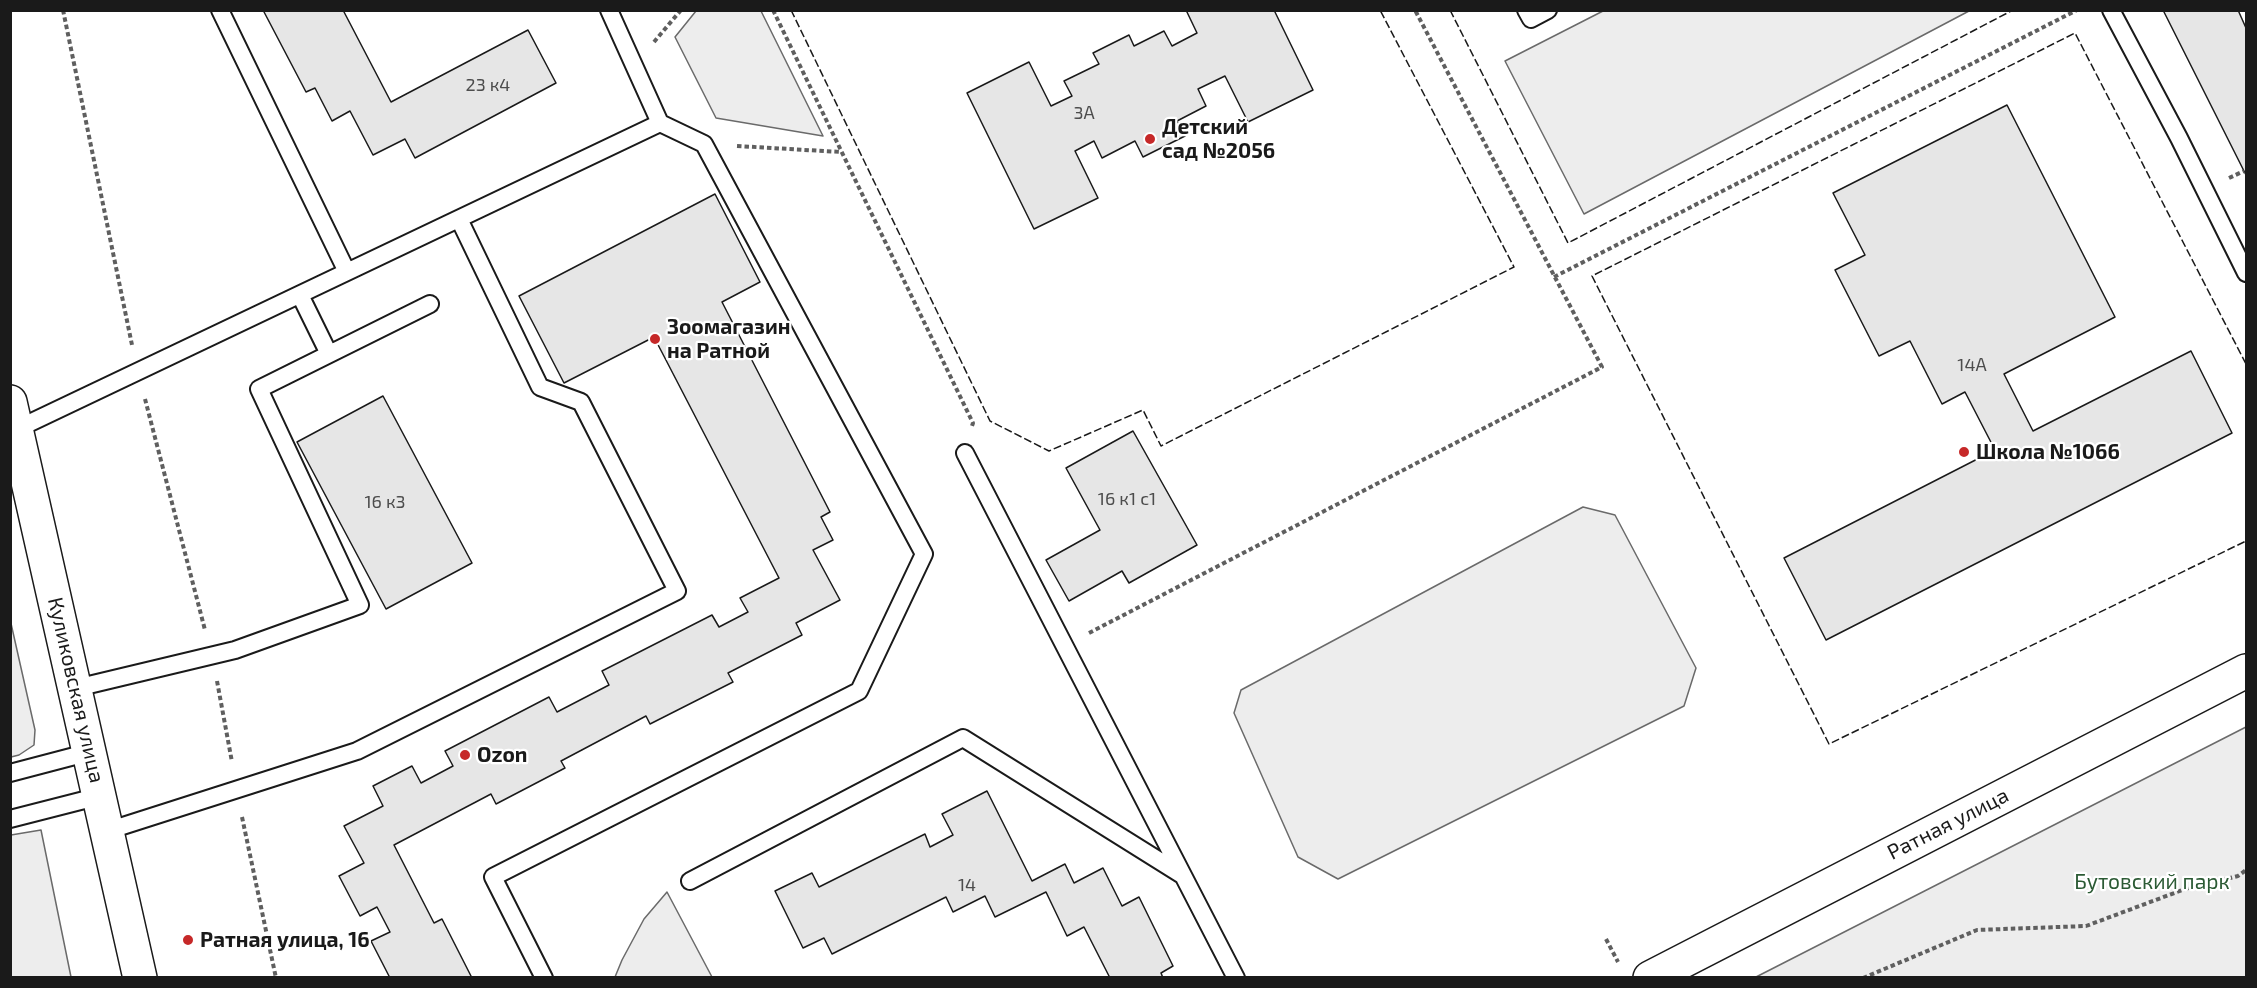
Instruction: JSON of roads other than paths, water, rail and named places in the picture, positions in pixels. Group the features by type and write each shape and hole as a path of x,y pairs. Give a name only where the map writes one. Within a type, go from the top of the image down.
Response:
{"street":[{"name":"Куликовская улица","path":"14,416 140,978"},
{"name":"Ратная улица","path":"1650,978 2247,671"}],"lane":[{"path":"544,978 493,877 859,691 924,554 704,144 660,123 609,10"},
{"path":"1526,10 1531,19 1548,10"},
{"path":"2111,10 2247,273"},
{"path":"222,11 347,273"},
{"path":"14,416 138,372 660,123"},
{"path":"107,831 357,751 676,591 581,402 540,387 459,219"},
{"path":"300,295 329,354"},
{"path":"76,688 235,650 360,605 259,389 430,304"},
{"path":"965,453 1236,978"},
{"path":"690,880 963,738 1183,876"},
{"path":"10,773 90,752"},
{"path":"10,819 100,796"}],"place":[{"name":"Детский сад №2056","path":"1150,139"},
{"name":"Зоомагазин на Ратной","path":"655,339"},
{"name":"Школа №1066","path":"1964,452"},
{"name":"Ozon","path":"465,755"},
{"name":"Ратная улица, 16","path":"188,940"}],"park label":[{"name":"Бутовский парк","path":"2152,882"}]}
